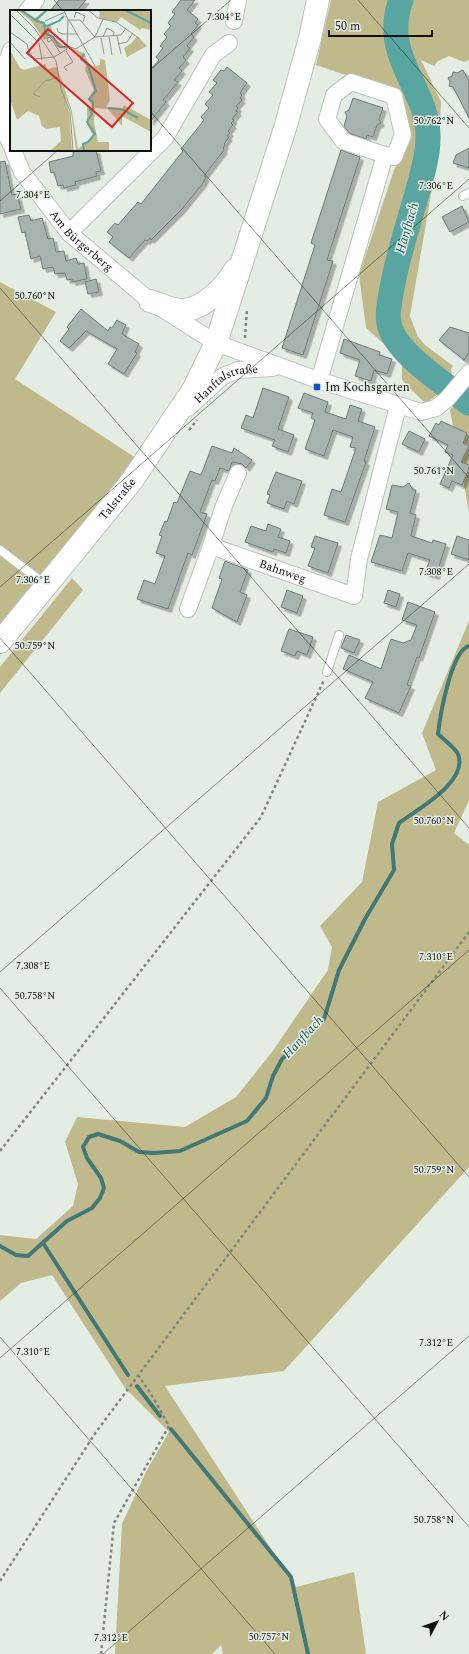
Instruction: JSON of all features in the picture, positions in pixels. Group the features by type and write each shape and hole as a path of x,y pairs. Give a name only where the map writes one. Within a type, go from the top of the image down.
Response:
{"main road":[{"path":"245,253 286,125 310,38 318,0"},
{"name":"Am Bürgerberg","path":"150,301 181,310 203,304 226,284 245,253"},
{"name":"Talstraße","path":"0,642 130,482 163,436 193,390 216,343 245,253"}],"street":[{"path":"28,10 36,0"},
{"path":"234,21 238,0"},
{"path":"69,233 166,138 213,55 229,43"},
{"path":"6,139 1,79 10,53"},
{"path":"352,82 394,96 402,135 394,156 385,155 343,141 327,119 334,95 352,82"},
{"name":"Am Bürgerberg","path":"13,151 22,172 69,233 150,301 216,343"},
{"path":"320,381 385,155"},
{"name":"Hanftalstraße","path":"216,343 320,381 421,412 436,408 447,399 465,379"},
{"name":"Hanftalstraße","path":"163,436 195,402 223,376 238,370 281,367"},
{"name":"Bahnweg","path":"211,546 354,596 359,559 398,406"},
{"path":"188,609 223,508 238,473"}],"lane":[{"path":"0,550 46,585"},
{"path":"327,672 338,635"}],"path":[{"path":"0,1151 261,817 327,672"},
{"path":"0,1581 96,1432 469,932"},
{"path":"101,1654 114,1523 169,1426 151,1394 138,1375"}],"shaded area":[{"path":"331,0 469,0 469,60 464,62 449,56 438,61 434,66 421,60 441,102 439,148 410,316 418,337 425,345 453,366 451,369 453,379 444,389 426,404 402,380 402,360 366,328 359,275 394,170 409,141 402,94 316,65"},
{"path":"0,282 56,312 15,379 136,458 0,624"},
{"path":"464,393 469,398 469,512 450,410"},
{"path":"72,578 83,590 0,693 0,667"},
{"path":"469,621 469,800 454,833 469,845 469,1167 284,1371 165,1386 296,1587 354,1572 366,1654 223,1654 221,1645 212,1654 115,1654 122,1524 146,1472 169,1432 125,1388 52,1275 21,1283 0,1301 0,1235 36,1239 73,1206 78,1184 65,1142 77,1117 185,1127 236,1097 272,1052 328,970 332,947 320,926 362,882 378,802 436,770 422,733"}],"building":[{"path":"59,0 86,0 78,10 51,10"},
{"path":"181,0 195,0 187,10 198,19 195,23 198,25 191,34 194,37 187,46 190,48 183,57 186,60 179,68 182,71 174,80 178,82 163,100 166,102 151,121 151,69 159,60 156,57 163,48 160,46 167,37 164,34 171,26 168,23 175,14 172,12"},
{"path":"227,67 247,83 240,93 242,95 240,98 242,100 236,106 238,108 236,111 238,112 232,119 234,120 231,123 233,125 228,131 230,133 224,144 224,150 204,176 206,177 203,183 182,209 151,240 150,238 147,241 145,240 129,258 109,242 113,237 107,232 115,223 118,225 138,202 141,204 183,151 181,149 204,120 201,117 209,108 205,104 213,95 209,92 217,83 213,80 221,70 224,71"},
{"path":"463,70 469,81 469,118 453,87 449,86 450,82 448,78 452,76 453,72 457,73"},
{"path":"353,98 383,108 379,119 381,123 377,125 373,137 367,135 366,139 349,133 344,126 347,116 345,112 349,110"},
{"path":"469,148 469,168 453,163 456,155"},
{"path":"341,150 360,157 327,260 333,261 303,355 282,348 315,245 311,243"},
{"path":"96,151 101,171 96,172 97,176 75,182 76,185 64,188 63,185 58,186 54,172 51,173 49,162 73,156 73,152"},
{"path":"5,161 12,195 17,194 21,209 0,214 0,162"},
{"path":"462,206 469,222 450,232 442,217"},
{"path":"29,215 31,221 42,218 48,239 53,238 56,252 64,251 66,261 76,258 78,264 84,263 87,279 72,282 72,279 67,280 65,273 55,274 53,267 43,269 40,256 31,259 25,232 22,233 18,217"},
{"path":"96,279 99,292 88,294 85,282"},
{"path":"81,309 108,331 117,320 126,325 122,334 139,344 135,352 137,353 124,374 108,364 117,349 86,331 69,348 60,341 69,329 67,327"},
{"path":"450,327 469,333 469,353 464,360 439,340"},
{"path":"344,339 380,352 379,355 392,359 387,374 374,370 371,381 355,376 360,360 340,353"},
{"path":"263,388 289,397 278,429 294,435 288,452 272,446 275,440 241,428 246,415 253,418"},
{"path":"304,393 328,402 325,412 346,419 350,405 362,409 358,421 375,427 364,461 366,462 345,522 324,515 332,489 341,492 356,448 350,447 353,437 333,430 324,456 305,449 315,420 311,418 313,413 298,408"},
{"path":"441,421 467,433 463,443 469,446 461,462 469,465 469,469 462,485 452,481 449,488 440,484 453,455 445,452 448,445 429,436 436,423 439,425"},
{"path":"409,431 425,439 419,452 402,444"},
{"path":"212,446 232,453 234,448 252,460 246,468 242,464 232,462 229,471 220,468 215,481 212,480 200,512 207,514 192,555 188,553 168,609 137,599 144,580 155,584 165,556 156,553 162,536 159,535 165,521 167,522 174,502 177,503 190,471 201,475"},
{"path":"276,472 302,481 294,504 287,501 284,509 267,503 270,495 267,494"},
{"path":"409,483 413,490 416,490 410,513 416,515 411,536 432,543 433,540 446,544 436,576 425,573 430,560 408,553 402,571 371,562 380,535 392,538 398,512 386,509 392,485 403,487"},
{"path":"268,524 281,529 278,537 290,541 286,553 274,549 273,552 245,542 251,526 266,531"},
{"path":"315,536 338,543 328,573 308,566 315,548 311,547"},
{"path":"457,536 469,540 469,560 451,554"},
{"path":"225,561 248,570 240,592 247,595 237,622 212,608 222,579 219,578"},
{"path":"287,590 303,596 297,613 281,607"},
{"path":"388,590 400,594 396,607 384,603"},
{"path":"408,602 435,612 419,658 417,657 407,685 411,686 399,713 365,698 373,682 343,669 349,655 381,669 391,639 403,643 411,640 417,625 402,620"},
{"path":"289,629 313,637 307,655 297,651 295,656 281,651"},
{"path":"346,635 360,640 354,653 341,648"}],"waterway":[{"name":"Hanfbach","path":"401,0 396,20 396,39 407,72 421,103 426,120 428,138 424,168 393,282 388,316 389,326 396,340 414,360 469,403"},
{"name":"Hanfbach","path":"0,1246 16,1255 28,1256 67,1221 92,1208 100,1198 104,1188 101,1178 87,1158 83,1147 89,1137 98,1134 120,1141 139,1152 154,1153 180,1151 247,1121 266,1098 273,1076 282,1059 324,1019 339,970 365,919 394,870 392,844 399,823 439,794 449,785 456,775 459,764 458,754 438,734 441,713 452,671 463,650 469,646"},
{"path":"43,1243 128,1375"},
{"path":"137,1386 160,1416"},
{"path":"171,1429 291,1577 308,1654"}],"place":[{"name":"Im Kochsgarten","path":"317,387"}]}
